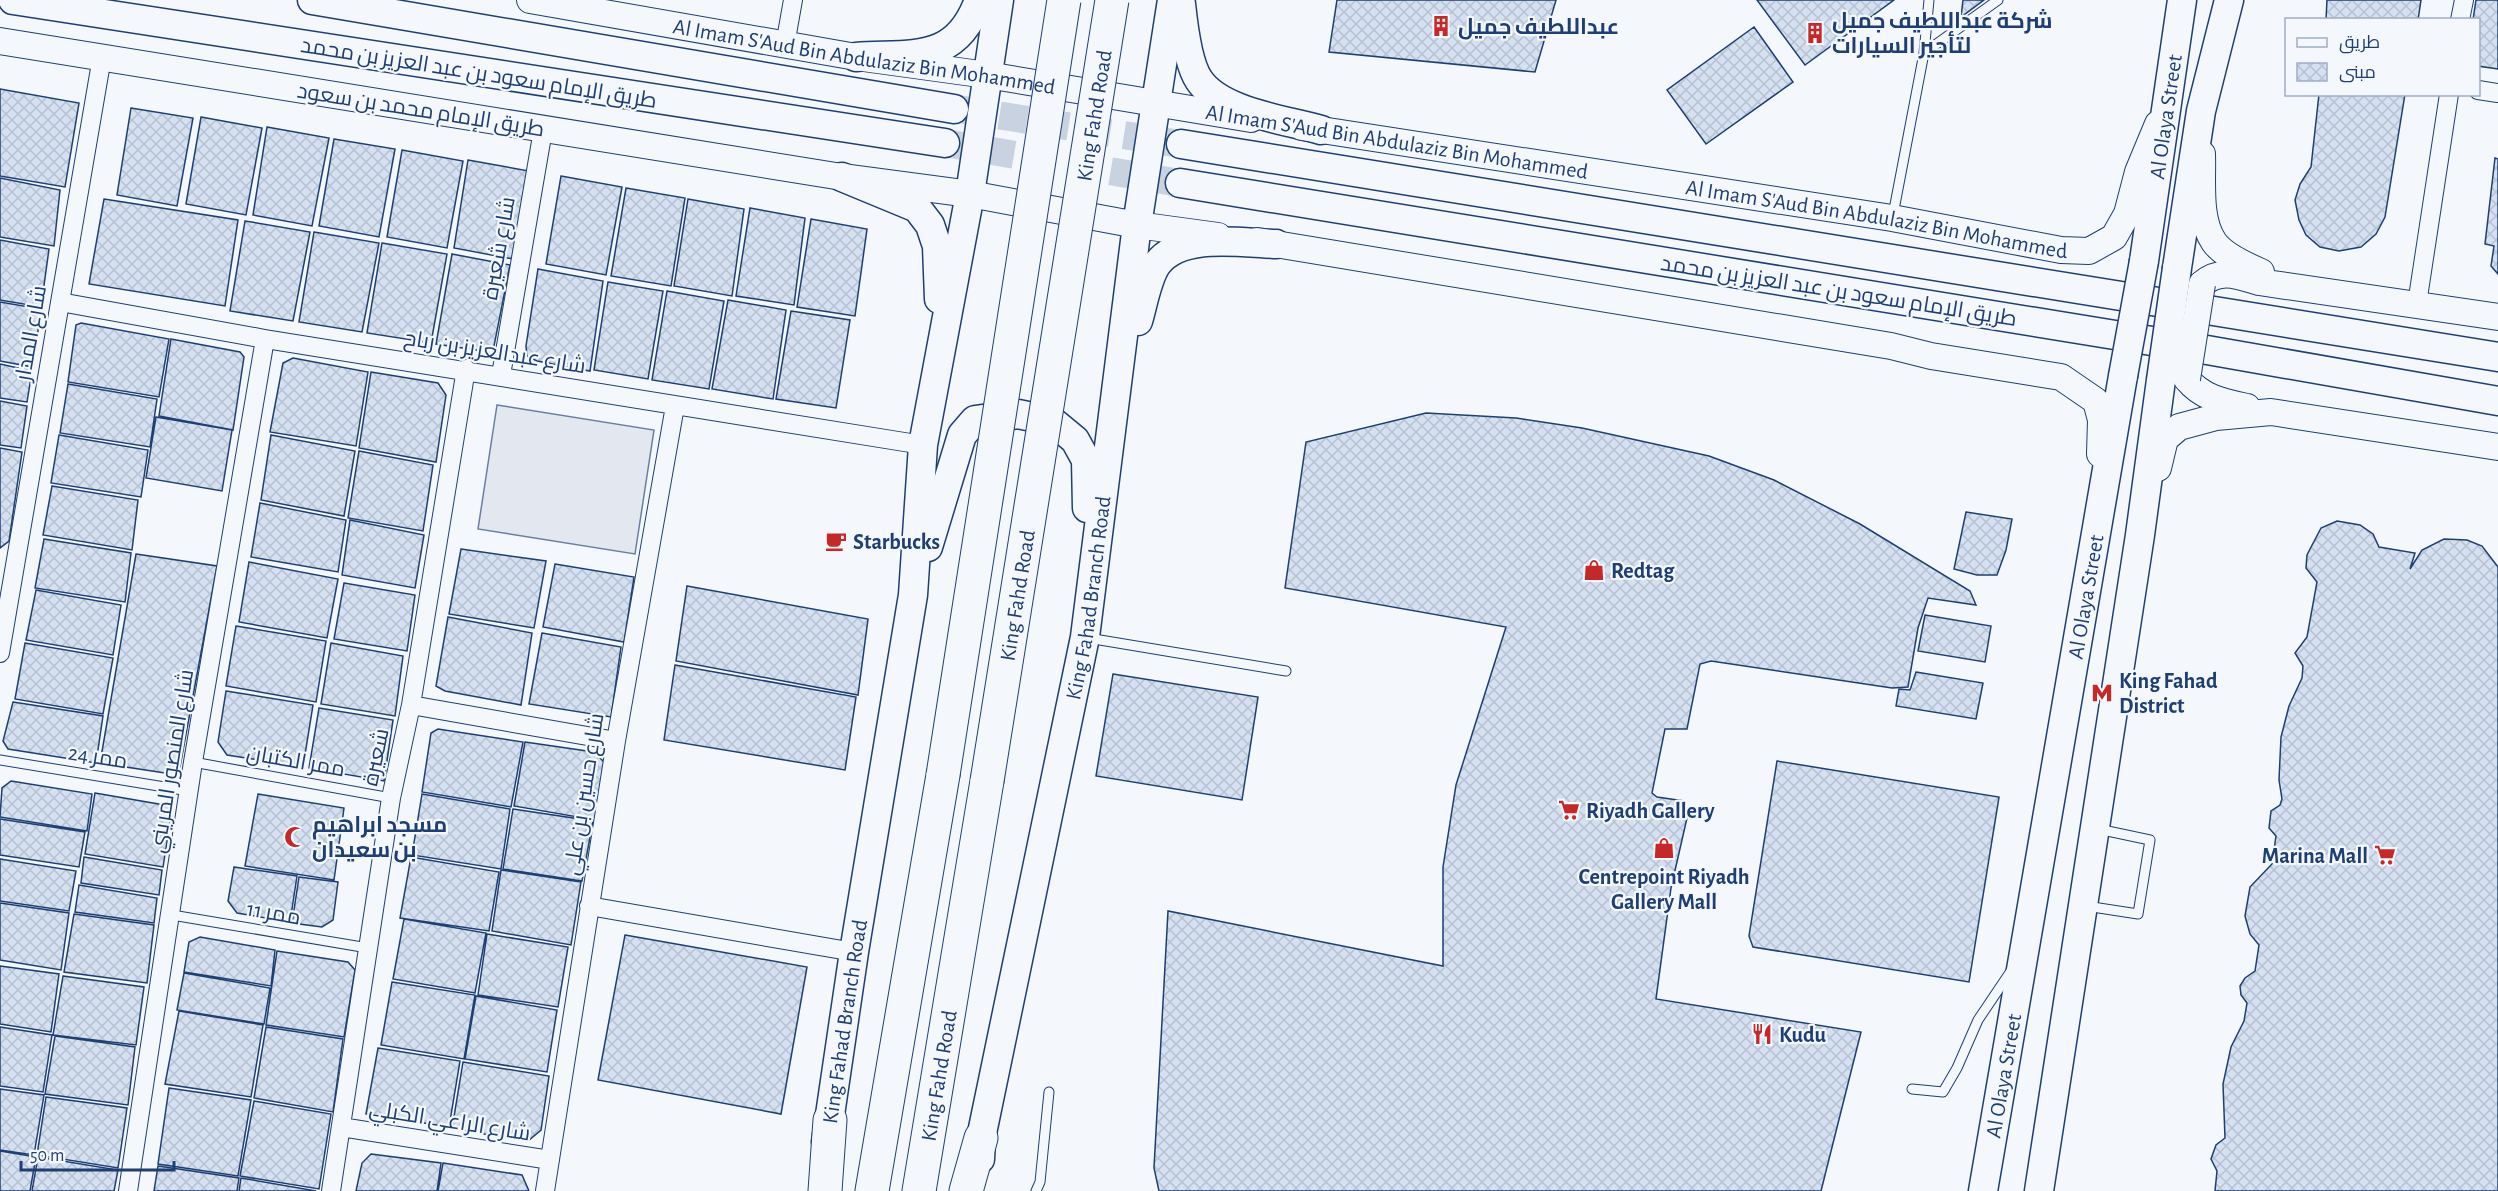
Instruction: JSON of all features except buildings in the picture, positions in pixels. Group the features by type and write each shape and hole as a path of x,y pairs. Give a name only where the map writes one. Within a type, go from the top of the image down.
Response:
{"highway":[{"name":"King Fahd Road","path":"872,1191 943,775 1064,0"},
{"name":"King Fahd Road","path":"919,1191 1112,0"},
{"path":"825,1191 830,1120"},
{"path":"966,1191 981,1138"}],"main road":[{"name":"طريق الإمام سعود بن عبد العزيز بن محمد","path":"13,0 945,143"},
{"name":"طريق الإمام سعود بن عبد العزيز بن محمد","path":"312,0 954,109"},
{"path":"856,57 930,52 953,42 973,16 979,0"},
{"name":"King Fahad Branch Road","path":"818,1191 854,952 913,595 923,445 970,194 999,0"},
{"name":"King Fahad Branch Road","path":"978,1191 981,1138 1087,628 1137,225 1172,0"},
{"path":"1181,0 1184,34 1199,80 1227,104 1322,130"},
{"name":"Al Olaya Street","path":"1983,1191 2022,954 2144,261 2182,0"},
{"name":"Al Olaya Street","path":"2039,1191 2140,536 2174,379 2177,268 2200,111 2229,0"},
{"name":"طريق الإمام سعود بن عبد العزيز بن محمد","path":"1181,144 2498,357"},
{"path":"842,177 917,208 930,225 937,246 941,352"},
{"name":"طريق الإمام سعود بن عبد العزيز بن محمد","path":"1180,183 2197,348 2498,401"},
{"path":"1116,392 1155,266 1170,250 1191,243 1276,244"},
{"path":"913,595 962,435 975,420 1018,414 1052,421 1075,440 1086,460 1087,628"}],"street":[{"name":"Al Imam S'Aud Bin Abdulaziz Bin Mohammed","path":"530,0 856,57 987,75 1157,104 1892,218 2061,250 2089,251 2114,237 2127,214 2138,172 2168,99"},
{"path":"785,45 793,0"},
{"path":"2460,18 2463,0"},
{"name":"طريق الإمام محمد بن سعود","path":"2,41 543,130 842,177 970,194 1137,225 1276,244 2061,377 2096,401 2101,420 2099,520"},
{"name":"شارع المدار","path":"0,653 7,564 60,302 102,57"},
{"path":"2480,90 2498,93"},
{"path":"2417,304 2449,96"},
{"path":"2200,111 2205,219 2214,243 2244,264 2300,289"},
{"name":"شارع شعيرة","path":"501,375 543,130"},
{"path":"2498,316 2300,289 2259,282 2228,273 2210,277 2202,284 2174,379 2215,399 2271,412 2498,447"},
{"name":"شارع عبدالعزيز بن رباح","path":"60,302 265,339 466,369 675,406 923,445"},
{"name":"شارع المنصور المريني","path":"128,1191 172,915 189,791 265,339"},
{"name":"شعيرة","path":"331,1191 391,798 411,705 466,369"},
{"name":"شارع حسين بن علي","path":"545,1191 616,741 675,406"},
{"path":"2140,536 2165,439 2179,427 2194,421 2271,412"},
{"path":"411,705 616,741"},
{"path":"589,906 854,952"},
{"name":"شارع الراعي الكبلي","path":"341,1127 550,1160"}],"lane":[{"path":"1892,218 1924,53 1929,0"},
{"path":"1924,53 1998,0"},
{"path":"1087,628 1286,671"},
{"name":"ممر 24","path":"0,760 189,791"},
{"name":"ممر الكتبان","path":"194,762 391,798"},
{"path":"2083,906 2138,914 2150,840 2095,829"},
{"name":"ممر 11","path":"172,915 368,948"},
{"path":"1912,1089 1942,1092 1958,1068 1978,1020 2022,954"},
{"path":"1036,1191 1040,1182 1049,1092"}],"shaded area":[{"path":"497,405 654,430 635,554 478,529"}],"tunnel":[{"path":"958,109 1181,144"},
{"path":"945,143 1180,183"}],"place":[{"name":"عبداللطيف جميل","path":"1441,26"},
{"name":"شركة عبداللطيف جميل لتأجير السيارات","path":"1815,33"},
{"name":"Starbucks","path":"836,541"},
{"name":"Redtag","path":"1594,570"},
{"name":"King Fahad District","path":"2102,693"},
{"name":"Riyadh Gallery","path":"1569,810"},
{"name":"مسجد ابراهيم بن سعيدان","path":"295,837"},
{"name":"Centrepoint Riyadh Gallery Mall","path":"1664,848"},
{"name":"Marina Mall","path":"2385,855"},
{"name":"Kudu","path":"1762,1034"}]}
